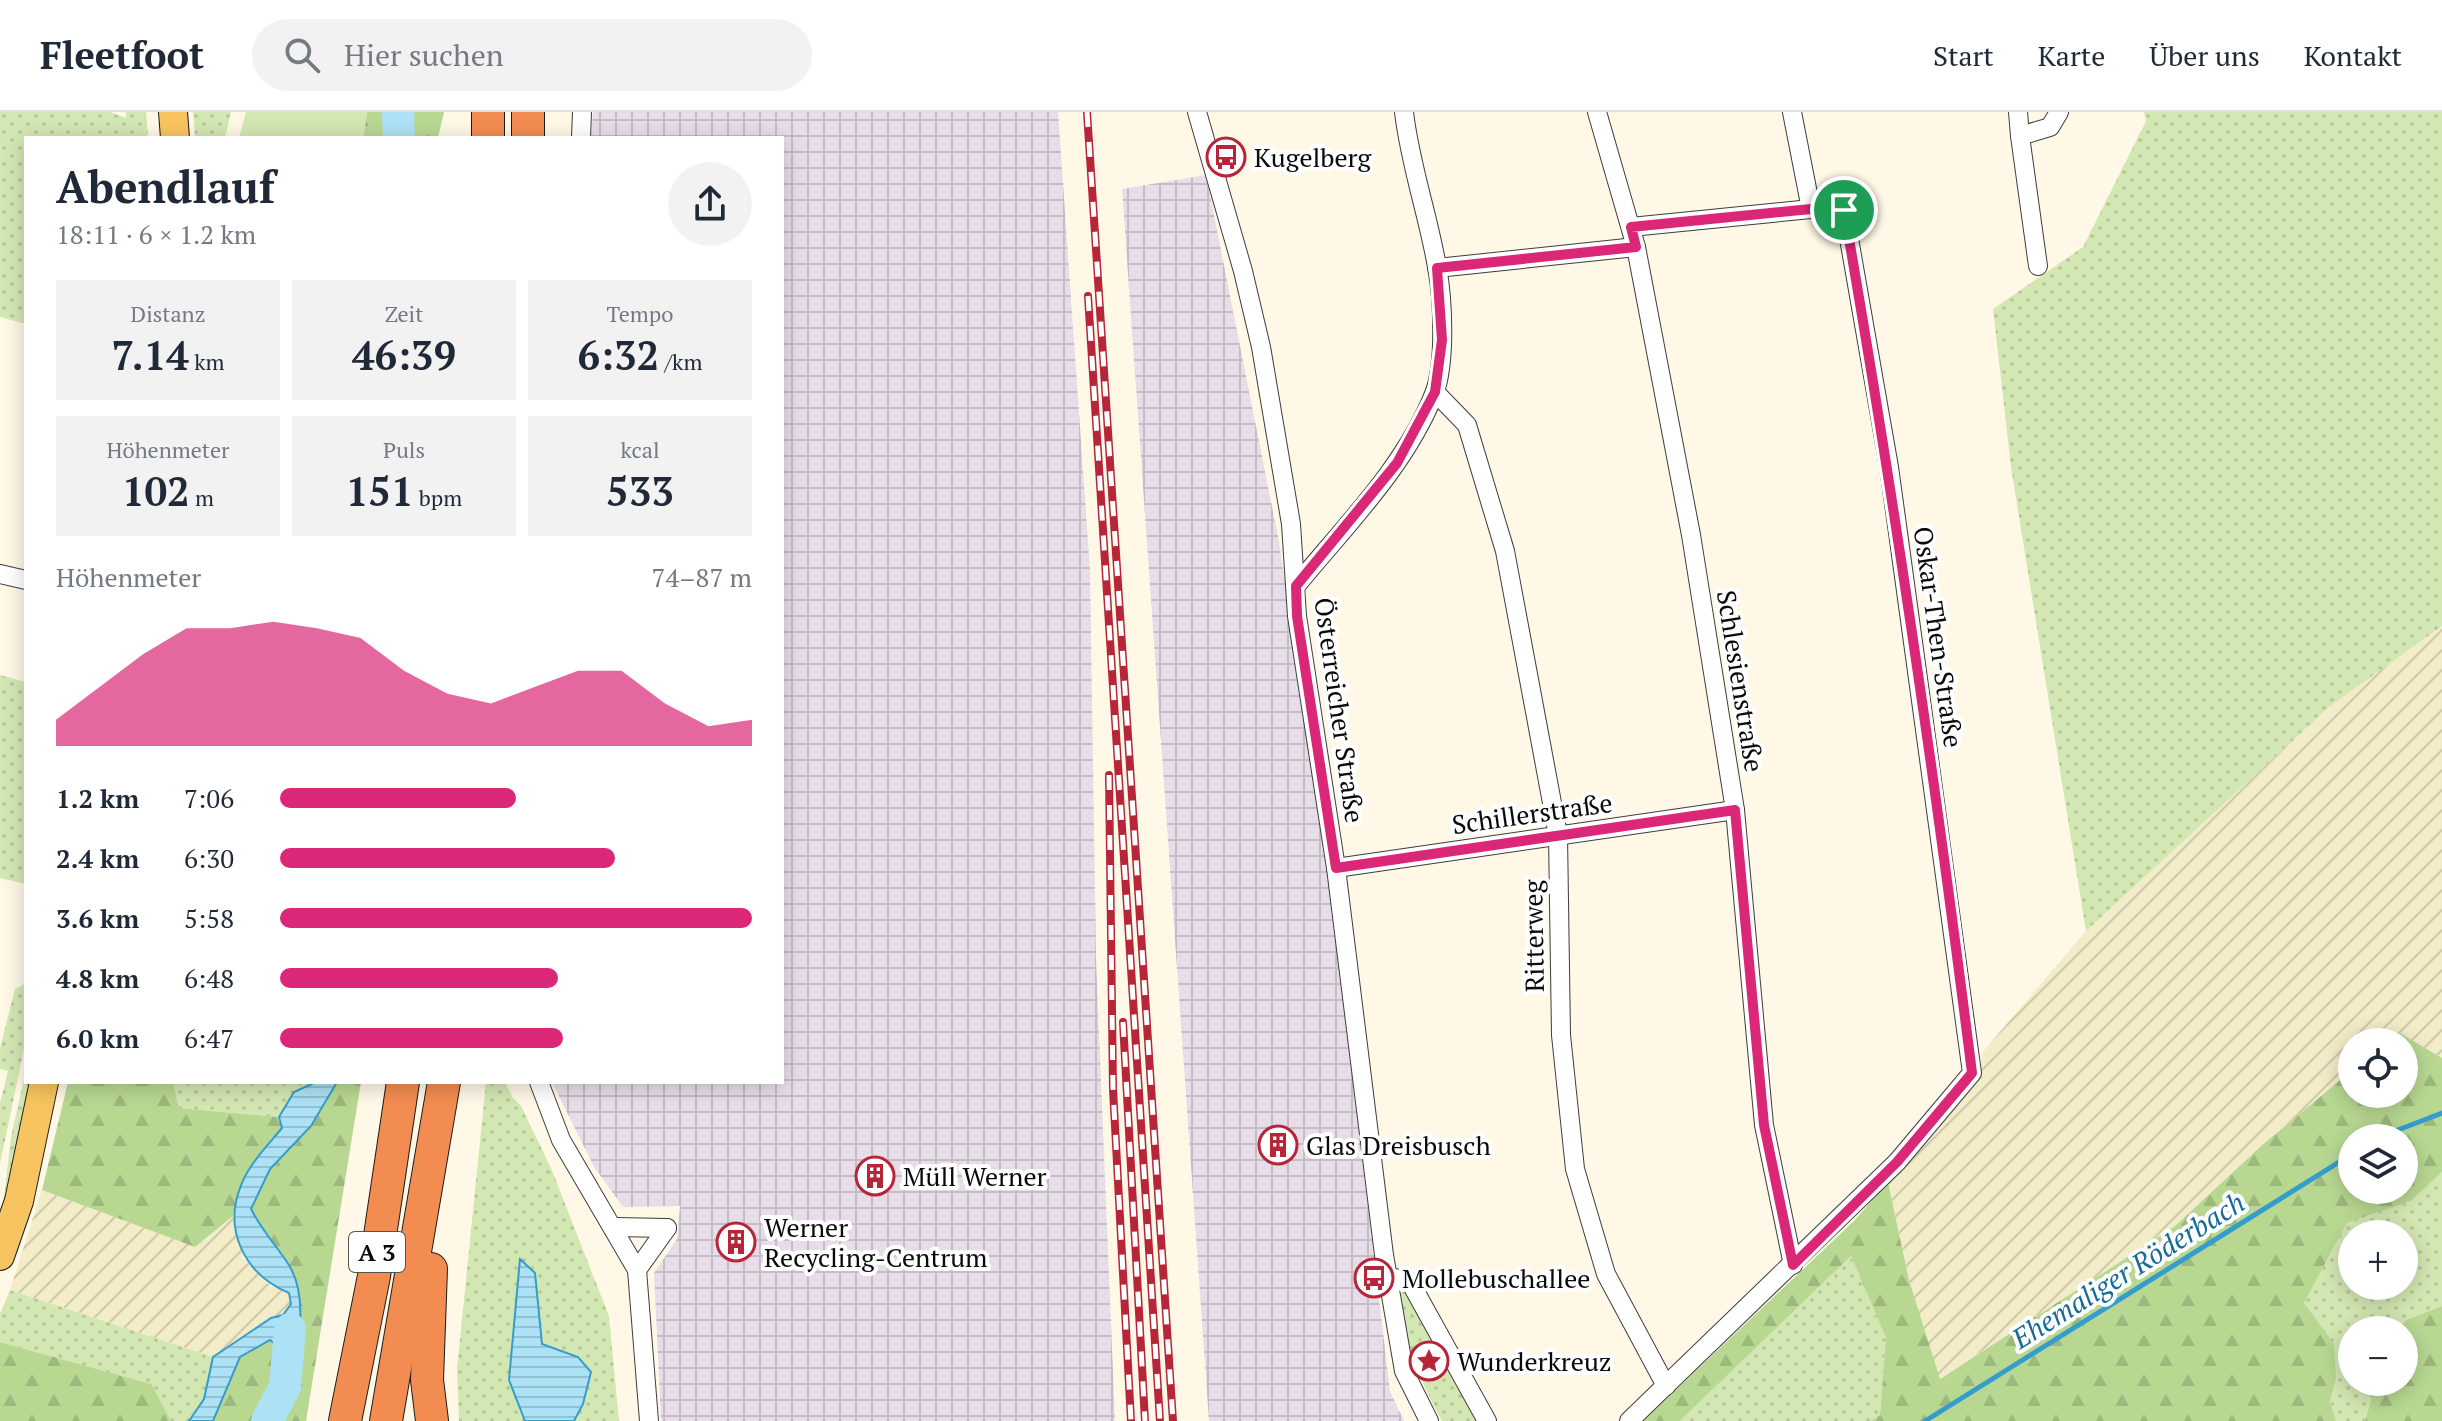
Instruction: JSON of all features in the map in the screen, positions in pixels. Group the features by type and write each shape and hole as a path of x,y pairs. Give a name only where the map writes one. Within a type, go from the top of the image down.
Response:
{"highway":[{"path":"488,112 488,136"},
{"path":"528,112 528,136"},
{"name":"A 3","path":"345,1421 374,1276 403,1084"},
{"name":"A 3","path":"386,1421 444,1084"},
{"path":"432,1421 428,1353 439,1126"}],"main road":[{"path":"173,112 175,136"},
{"path":"0,1256 19,1201 44,1084"}],"street":[{"path":"581,136 582,112"},
{"name":"Österreicher Straße","path":"1197,112 1243,271 1261,347 1291,524 1297,616 1336,868 1387,1276 1404,1371 1429,1421"},
{"path":"1296,586 1397,463 1435,392 1442,340 1437,268 1408,148 1404,112"},
{"name":"Schlesienstraße","path":"1597,112 1636,247 1691,535 1735,810 1764,1125 1793,1265"},
{"path":"1631,227 1811,209 1792,112"},
{"path":"2018,112 2038,266"},
{"path":"2020,136 2050,127 2059,112"},
{"name":"Oskar-Then-Straße","path":"1793,1265 1897,1162 1972,1073 1938,806 1889,467 1844,210 1811,209"},
{"path":"1437,268 1636,247"},
{"name":"Ritterweg","path":"1435,392 1467,425 1505,551 1558,835 1561,1035 1575,1169 1606,1274 1666,1386"},
{"path":"0,574 24,580"},
{"name":"Schillerstraße","path":"1336,868 1735,810"},
{"path":"540,1084 561,1140 615,1227 637,1270 649,1421"},
{"path":"615,1227 667,1228 637,1270"},
{"path":"1629,1421 1793,1265"},
{"path":"1387,1276 1410,1282 1487,1421"}],"shaded area":[{"path":"593,112 1058,112 1090,570 1096,959 1115,1421 661,1421 654,1273 677,1239 680,1206 623,1207 594,1167 553,1084 784,1084 784,136 591,136"},
{"path":"1206,175 1279,542 1327,865 1390,1391 1404,1421 1209,1421 1122,189"},
{"path":"2442,626 2442,1058 2418,1044 2418,1028 2338,1028 2338,1082 2260,1147 2175,1226 1939,1379 1909,1280 1888,1182 1980,1077 1982,1053 2086,931 2329,707"},
{"path":"42,1190 195,1247 233,1216 243,1258 271,1286 289,1293 291,1304 283,1316 271,1318 213,1357 10,1290"}],"green space":[{"path":"0,112 110,112 126,118 126,112 146,112 148,136 24,136 24,323 0,317"},
{"path":"193,112 231,112 225,136 195,136"},
{"path":"246,112 367,112 363,136 240,136"},
{"path":"367,112 444,112 438,136 363,136"},
{"path":"2144,112 2442,112 2442,626 2329,707 2086,931 2011,467 1993,309 2083,247 2146,121"},
{"path":"0,675 24,681 24,884 0,878"},
{"path":"24,984 24,1049 0,1164 0,1103 8,1071 0,1069 0,1048 15,989"},
{"path":"2418,1044 2442,1058 2442,1172 2418,1194 2418,1124 2338,1124 2338,1204 2402,1204 2356,1220 2338,1220 2338,1240 2304,1303 2334,1344 2336,1379 2330,1402 2336,1421 1870,1421 1880,1415 1886,1338 1851,1256 1680,1421 1643,1421 1855,1220 1888,1182 1909,1280 1940,1379 2175,1226 2260,1147 2338,1082 2338,1108 2418,1108"},
{"path":"24,1079 24,1084 35,1084 0,1231 11,1137"},
{"path":"68,1084 173,1084 179,1108 279,1117 282,1128 242,1181 233,1216 195,1247 42,1190"},
{"path":"173,1084 312,1084 294,1092 279,1117 179,1108"},
{"path":"336,1084 361,1084 306,1421 213,1421 240,1357 270,1340 280,1348 283,1360 291,1366 300,1340 289,1264 263,1233 251,1209 270,1169 311,1126"},
{"path":"486,1084 506,1084 521,1106 551,1168 609,1316 619,1421 574,1421 583,1404 578,1357 542,1344 538,1320 519,1409 525,1421 459,1421 457,1369"},
{"path":"2442,1172 2442,1306 2416,1316 2338,1316 2338,1396 2372,1396 2365,1421 2336,1421 2330,1402 2336,1379 2304,1303 2338,1240 2338,1300 2418,1300 2418,1220 2356,1220 2402,1204 2418,1204 2418,1194"},
{"path":"1851,1256 1886,1338 1880,1415 1870,1421 1680,1421"},
{"path":"10,1290 213,1357 204,1399 189,1421 171,1421 150,1384 0,1342 0,1314"},
{"path":"1407,1290 1480,1421 1442,1421 1426,1390 1404,1328 1397,1294"},
{"path":"2442,1306 2442,1421 2365,1421 2372,1396 2418,1396 2416,1316"},
{"path":"0,1342 151,1384 171,1421 0,1421"}],"water":[{"path":"312,1084 336,1084 311,1126 270,1169 251,1209 287,1262 297,1286 300,1327 292,1367 282,1360 280,1348 270,1340 240,1357 213,1421 189,1421 204,1399 213,1357 271,1318 283,1315 291,1304 289,1293 273,1285 249,1262 236,1233 235,1217 236,1200 242,1183 260,1154 282,1128 279,1117 294,1092"},
{"path":"520,1259 535,1273 542,1344 578,1357 591,1372 583,1404 574,1421 525,1421 509,1380"}],"waterway":[{"path":"398,112 399,136"},
{"name":"Ehemaliger Röderbach","path":"2413,1124 2442,1113"},
{"name":"Ehemaliger Röderbach","path":"1925,1421 2338,1163"},
{"path":"267,1421 285,1387 290,1329"}],"railway":[{"path":"1087,112 1173,1421"},
{"path":"1088,296 1160,1421"},
{"path":"1109,775 1113,1089 1131,1421"},
{"path":"1123,1022 1145,1421"}],"place":[{"name":"Kugelberg","path":"1226,157"},
{"name":"Glas Dreisbusch","path":"1278,1145"},
{"name":"Müll Werner","path":"875,1176"},
{"name":"Werner Recycling-Centrum","path":"736,1242"},
{"name":"Mollebuschallee","path":"1374,1278"},
{"name":"Wunderkreuz","path":"1429,1361"}],"route":[{"path":"1811,209 1844,210 1889,467 1938,806 1972,1073 1897,1162 1793,1265 1764,1125 1735,810 1336,868 1297,616 1296,586 1397,463 1435,392 1442,340 1437,268 1636,247 1631,227 1811,209"}]}
